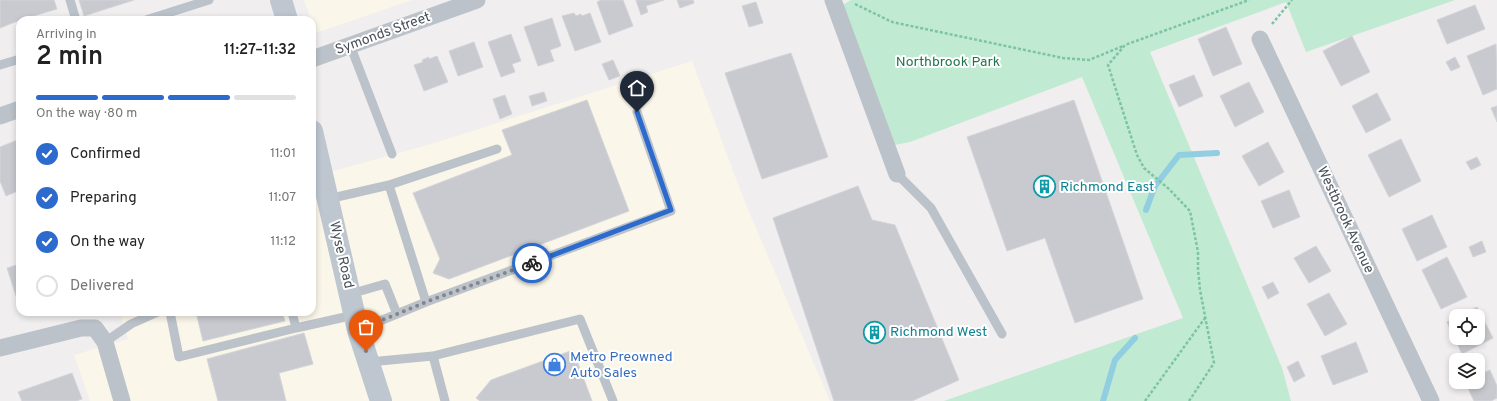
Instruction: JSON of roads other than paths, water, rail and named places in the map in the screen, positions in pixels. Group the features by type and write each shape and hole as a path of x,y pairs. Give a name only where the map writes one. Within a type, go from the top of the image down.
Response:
{"main road":[{"path":"281,0 287,16"},
{"name":"Wyse Road","path":"316,160 328,198 354,313 381,401"}],"street":[{"name":"Symonds Street","path":"316,58 476,0"},
{"path":"833,0 897,174"},
{"name":"Westbrook Avenue","path":"1260,39 1431,401"},
{"path":"0,116 16,110"},
{"path":"0,348 81,328 95,328 105,342 122,401"}],"lane":[{"path":"70,0 75,16"},
{"path":"158,16 208,0"},
{"path":"350,45 392,154"},
{"path":"0,65 16,60"},
{"path":"171,316 178,357 354,313 397,314 671,210 637,112"},
{"path":"328,198 389,185 497,149"},
{"path":"897,174 931,208 1002,334"},
{"path":"389,185 426,302"},
{"path":"354,313 385,284 397,314"},
{"path":"105,342 131,324 149,316"},
{"path":"293,316 296,328"},
{"path":"369,362 433,356 580,319 613,401"},
{"path":"433,356 445,401"}],"waterway":[{"path":"1146,210 1155,186 1179,155 1217,153"},
{"path":"1103,401 1115,360 1135,338"}],"place":[{"name":"Richmond East","path":"1045,187"},
{"name":"Richmond West","path":"875,332"},
{"name":"Metro Preowned Auto Sales","path":"555,365"}],"park label":[{"name":"Northbrook Park","path":"948,62"}]}
